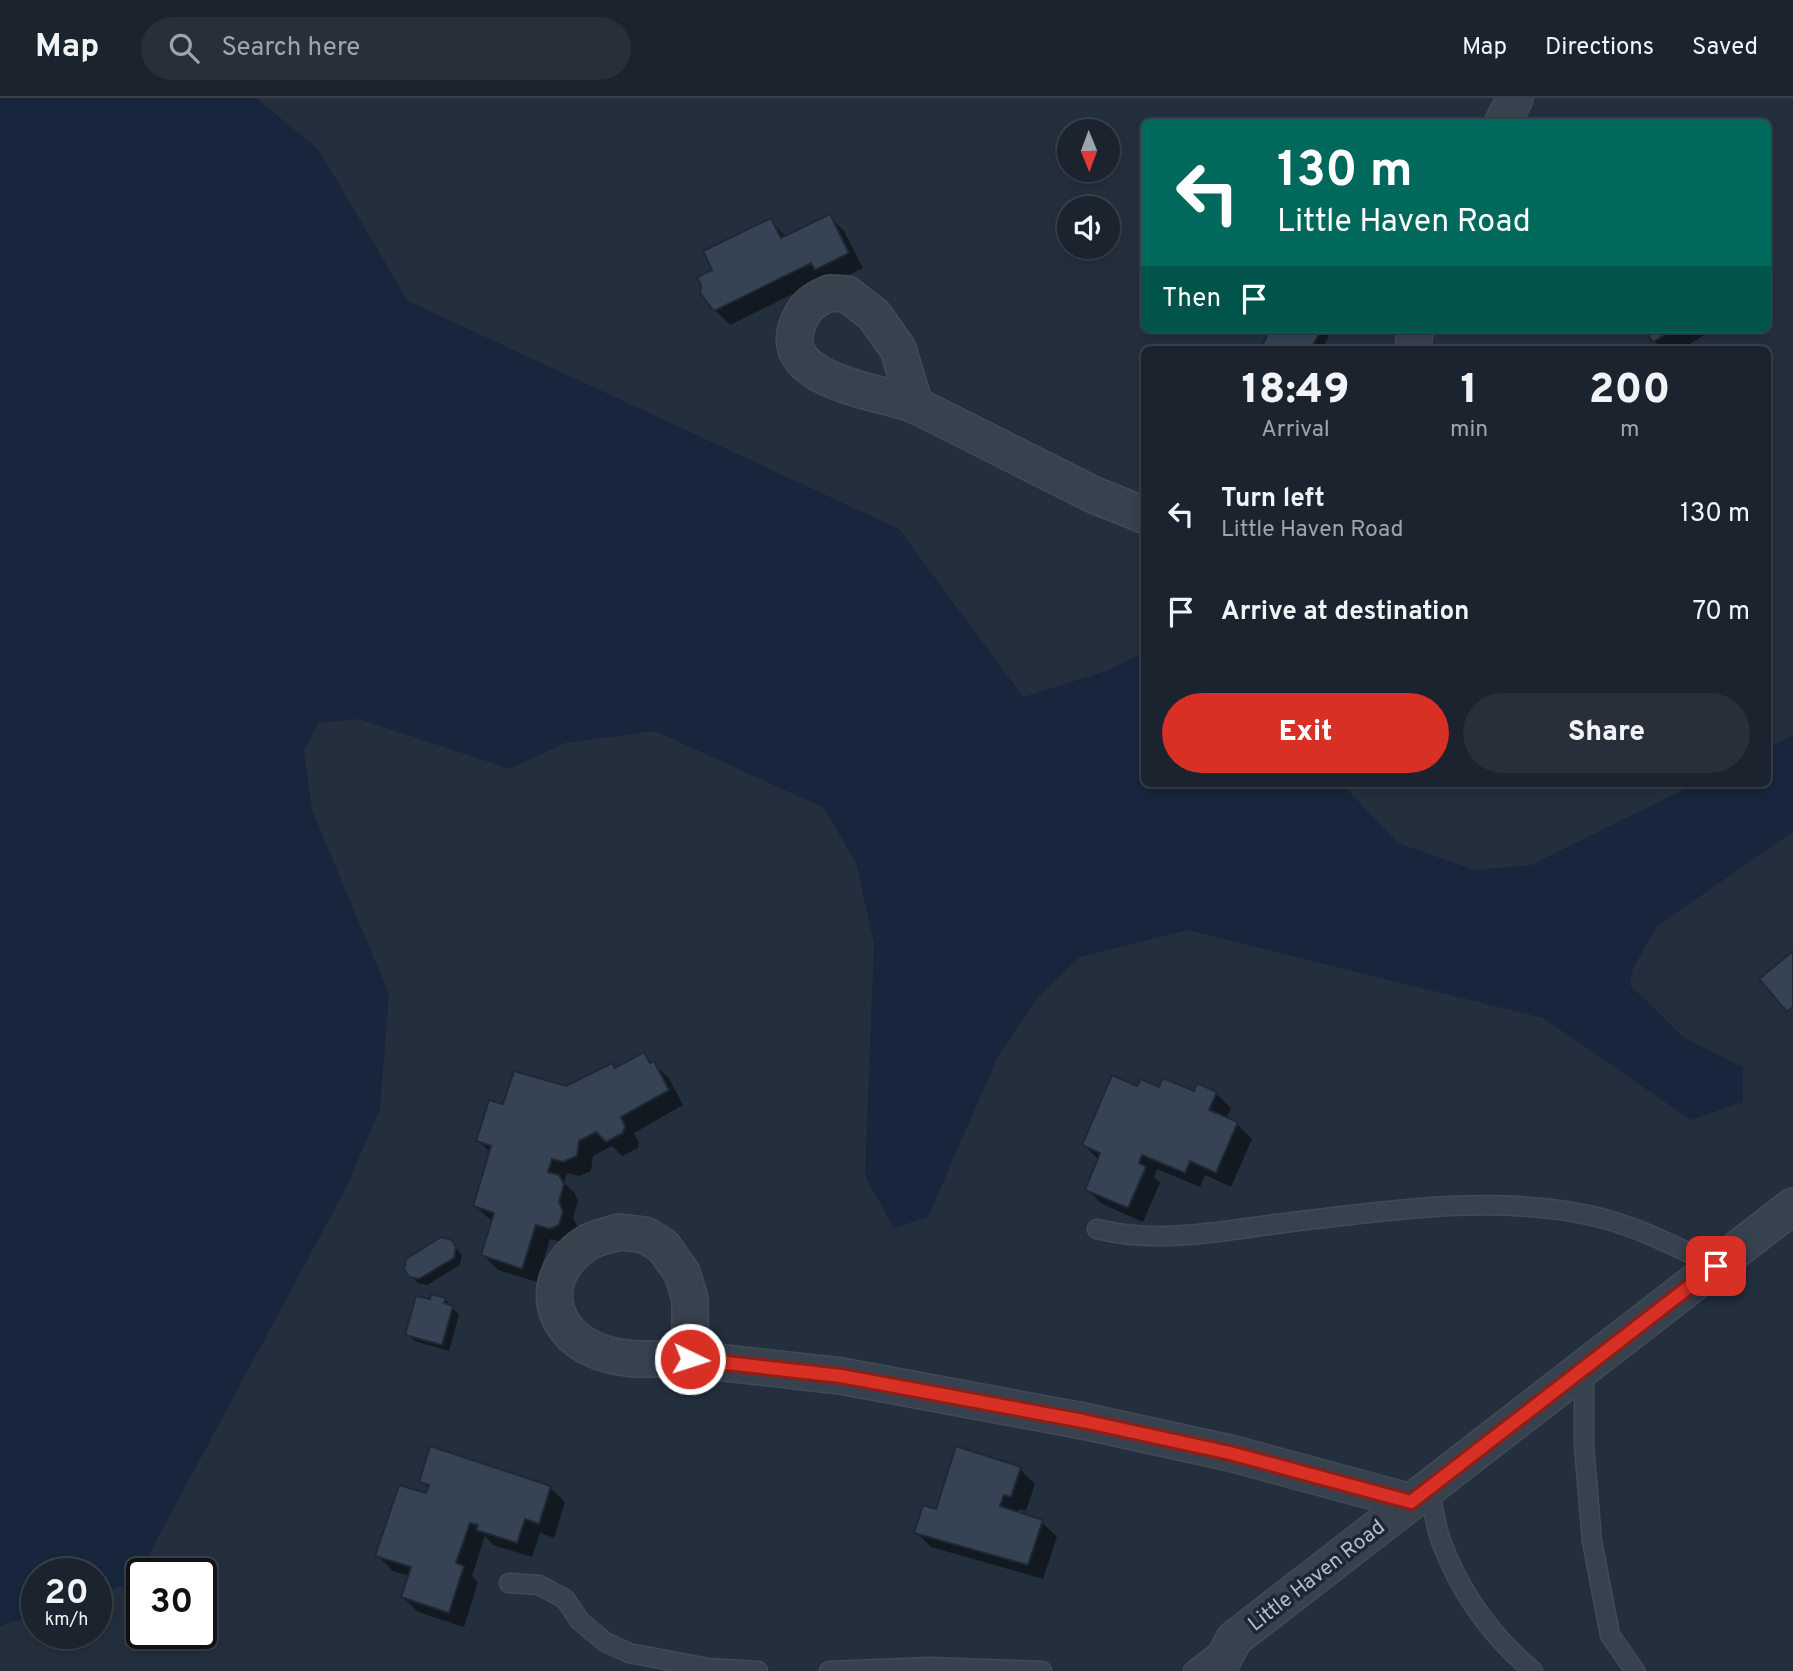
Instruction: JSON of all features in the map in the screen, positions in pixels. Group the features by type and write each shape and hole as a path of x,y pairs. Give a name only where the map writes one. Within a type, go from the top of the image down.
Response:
{"street":[{"path":"1504,119 1515,98"},
{"path":"915,405 1094,495 1141,513"},
{"name":"Little Haven Road","path":"1217,1671 1234,1639 1793,1206"},
{"path":"690,1359 841,1376 1083,1421 1420,1495"}],"lane":[{"path":"1097,1229 1116,1234 1166,1238 1375,1213 1474,1206 1522,1206 1594,1216 1640,1231 1716,1266"},
{"path":"1584,1368 1584,1446 1592,1541 1610,1635 1635,1671"},
{"path":"1420,1495 1456,1576 1482,1620 1517,1658 1533,1671"},
{"path":"509,1583 539,1585 565,1600 580,1621 605,1642 629,1653 708,1668 758,1671"},
{"path":"1193,1671 1234,1639"},
{"path":"829,1671 930,1667 1042,1671"}],"water":[{"path":"0,98 256,98 318,149 408,301 899,529 1023,697 1106,671 1141,654 1141,787 1345,787 1398,843 1475,870 1531,865 1689,787 1771,787 1771,746 1793,735 1793,832 1657,926 1633,968 1630,985 1683,1037 1743,1067 1743,1102 1691,1120 1543,1018 1187,930 1080,957 1039,996 998,1056 928,1217 894,1228 865,1176 874,943 856,863 824,808 655,731 565,743 510,769 359,719 318,723 304,751 312,810 389,994 380,1108 347,1186 147,1558 126,1558 126,1585 112,1590 112,1558 21,1558 21,1619 0,1626"}],"building":[{"path":"830,214 849,253 815,270 811,263 714,311 700,293 701,285 697,277 712,270 703,251 771,218 781,238"},
{"path":"1268,333 1320,333 1312,346 1262,346"},
{"path":"1647,333 1668,333 1653,342"},
{"path":"1793,951 1793,1007 1787,1012 1759,979"},
{"path":"644,1052 650,1063 654,1061 669,1090 621,1117 625,1126 623,1133 606,1142 596,1132 579,1141 577,1156 563,1162 552,1159 548,1172 559,1175 564,1184 559,1202 563,1211 559,1225 550,1229 536,1225 522,1269 481,1255 494,1213 473,1206 491,1146 476,1141 489,1100 503,1104 514,1071 566,1086 612,1063 615,1068"},
{"path":"1112,1075 1137,1086 1141,1079 1159,1087 1163,1078 1194,1091 1197,1083 1217,1092 1209,1110 1238,1122 1216,1173 1190,1161 1185,1173 1142,1155 1139,1163 1146,1167 1128,1208 1085,1190 1100,1153 1082,1145"},
{"path":"441,1237 452,1240 456,1247 454,1258 419,1279 409,1277 404,1269 406,1259"},
{"path":"431,1294 446,1298 444,1303 453,1306 442,1345 405,1335 416,1296 430,1299"},
{"path":"430,1446 551,1486 539,1524 525,1519 517,1543 476,1530 478,1525 470,1523 456,1563 464,1566 449,1613 401,1597 411,1567 375,1556 399,1485 426,1493 429,1485 419,1482"},
{"path":"956,1446 1021,1467 1011,1497 1004,1495 1000,1506 1043,1520 1028,1565 914,1533 923,1505 936,1509"}],"route":[{"path":"690,1359 841,1376 1083,1421 1230,1453 1411,1502 1716,1266"}]}
